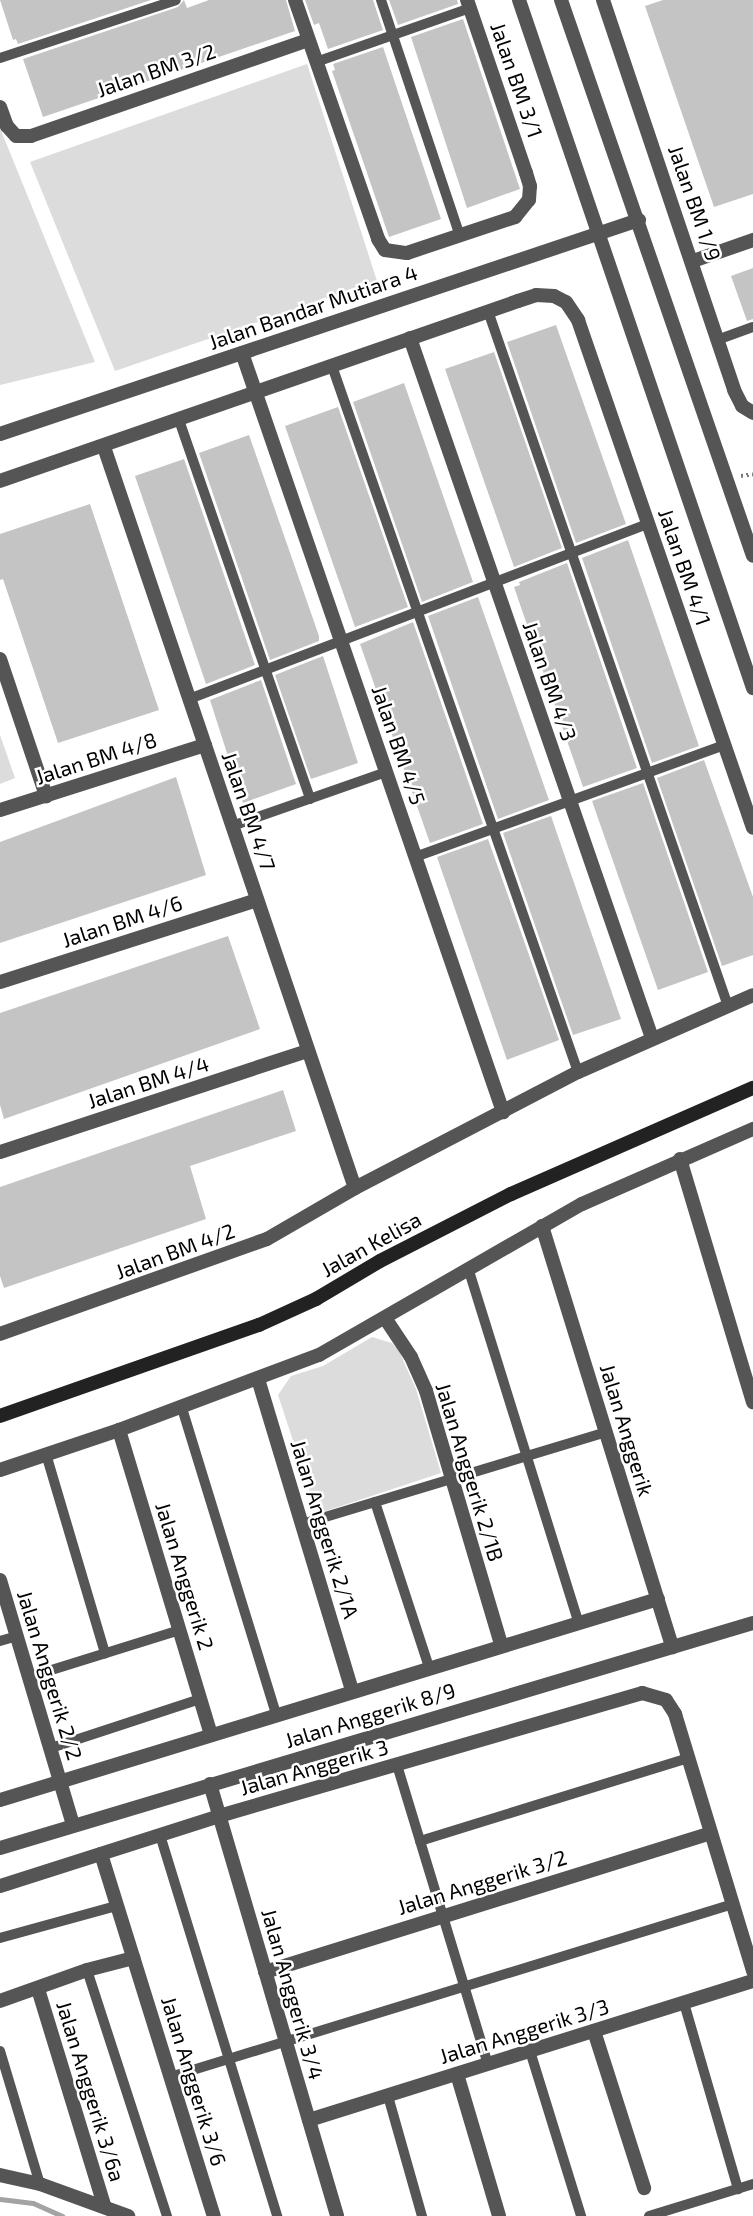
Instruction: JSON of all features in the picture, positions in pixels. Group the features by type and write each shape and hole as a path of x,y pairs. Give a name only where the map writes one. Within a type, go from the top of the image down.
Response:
{"main road":[{"name":"Jalan Kelisa","path":"0,1416 258,1325 316,1299 380,1261 511,1194 753,1088"}],"street":[{"path":"295,0 377,239 385,250 407,253 460,236"},
{"path":"519,0 601,232 753,688"},
{"path":"561,0 753,556"},
{"name":"Jalan BM 1/9","path":"603,0 693,261 717,340 742,406 753,413"},
{"name":"Jalan BM 3/1","path":"460,236 515,217 524,210 529,200 530,186 468,4"},
{"name":"Jalan BM 3/2","path":"0,107 7,126 16,136 31,136 309,40"},
{"name":"Jalan Bandar Mutiara 4","path":"0,434 639,220"},
{"path":"693,261 753,240"},
{"name":"Jalan BM 4/1","path":"488,312 544,295 566,302 578,320 753,828"},
{"path":"0,481 488,312"},
{"name":"Jalan BM 4/3","path":"410,338 652,1038"},
{"name":"Jalan BM 4/5","path":"242,352 503,1112"},
{"name":"Jalan BM 4/7","path":"104,447 355,1188"},
{"path":"0,659 46,796"},
{"name":"Jalan BM 4/8","path":"0,810 205,745"},
{"name":"Jalan BM 4/6","path":"0,982 257,900"},
{"name":"Jalan BM 4/2","path":"0,1334 267,1240 355,1188 578,1072 753,995"},
{"name":"Jalan BM 4/4","path":"0,1152 308,1051"},
{"path":"0,1470 119,1430 319,1355 582,1204 753,1129"},
{"path":"680,1159 753,1402"},
{"name":"Jalan Anggerik","path":"542,1226 672,1647"},
{"name":"Jalan Anggerik 2/1B","path":"385,1318 399,1335 426,1391 501,1645"},
{"name":"Jalan Anggerik 2/1A","path":"258,1379 352,1691"},
{"name":"Jalan Anggerik 2","path":"119,1430 211,1734"},
{"name":"Jalan Anggerik 2/2","path":"0,1580 73,1825"},
{"path":"0,1800 658,1599"},
{"name":"Jalan Anggerik 8/9","path":"0,1848 753,1623"},
{"name":"Jalan Anggerik 3","path":"0,1886 219,1816 642,1693 660,1697 670,1704 688,1758"},
{"path":"688,1758 753,1971"},
{"name":"Jalan Anggerik 3/4","path":"210,1784 337,2216"},
{"name":"Jalan Anggerik 3/2","path":"265,1972 711,1833"},
{"name":"Jalan Anggerik 3/6","path":"101,1854 215,2216"},
{"path":"0,2001 87,1969 133,1958"},
{"name":"Jalan Anggerik 3/3","path":"309,2120 753,1981"},
{"name":"Jalan Anggerik 3/6a","path":"38,1989 104,2205"},
{"path":"594,2031 643,2188"},
{"path":"457,2074 499,2216"},
{"path":"0,2175 40,2184 104,2205 128,2216"}],"lane":[{"path":"0,58 176,0"},
{"path":"381,0 460,236"},
{"path":"316,62 393,35 468,4"},
{"path":"488,312 728,1006"},
{"path":"717,340 753,327"},
{"path":"332,366 578,1072"},
{"path":"179,420 310,799"},
{"path":"189,699 648,524"},
{"path":"415,857 724,745"},
{"path":"232,826 386,772"},
{"path":"469,1271 578,1622"},
{"path":"181,1405 276,1714"},
{"path":"302,1524 526,1454 606,1432"},
{"path":"46,1454 105,1653"},
{"path":"375,1502 429,1667"},
{"path":"29,1677 180,1630"},
{"path":"0,1641 17,1636"},
{"path":"51,1748 200,1699"},
{"path":"420,1841 688,1758"},
{"path":"397,1765 488,2064"},
{"path":"160,1835 277,2216"},
{"path":"170,2077 733,1904"},
{"path":"0,1938 116,1906"},
{"path":"87,1969 167,2216"},
{"path":"684,2003 738,2189"},
{"path":"0,2051 40,2184"},
{"path":"530,2051 581,2216"},
{"path":"388,2096 422,2216"},
{"path":"649,2216 753,2184"}],"shaded area":[{"path":"307,64 377,281 115,371 30,162"},
{"path":"0,128 95,362 0,385"},
{"path":"0,735 15,778 0,784"},
{"path":"372,1337 392,1343 399,1351 416,1389 441,1473 317,1514 278,1395 291,1376 323,1366"}],"building":[{"path":"0,0 151,0 18,44 16,39 13,40"},
{"path":"184,0 187,8 209,0 286,0 295,31 43,117 23,59 178,7"},
{"path":"305,0 373,0 383,30 328,49 319,23 314,25"},
{"path":"389,0 457,0 458,4 398,25"},
{"path":"663,0 753,0 753,194 714,207 645,6"},
{"path":"463,19 520,189 467,208 411,37"},
{"path":"383,47 441,219 389,237 332,71 335,70 333,64"},
{"path":"753,268 753,319 747,321 731,276"},
{"path":"556,325 626,524 576,543 507,342"},
{"path":"494,352 562,548 514,567 445,369"},
{"path":"404,383 473,582 422,602 353,402"},
{"path":"338,407 408,607 355,627 285,426"},
{"path":"249,435 319,636 319,641 270,660 199,453"},
{"path":"184,459 255,665 206,684 135,476"},
{"path":"90,504 159,710 58,743 3,579 0,580 0,534"},
{"path":"628,540 699,746 652,763 582,558"},
{"path":"567,563 637,768 583,787 514,587 520,585 519,582"},
{"path":"478,597 549,800 498,819 428,616"},
{"path":"413,622 483,824 430,843 360,644"},
{"path":"323,656 358,763 311,779 275,675"},
{"path":"261,680 296,784 243,803 210,700"},
{"path":"704,760 753,897 753,955 722,966 657,778"},
{"path":"176,777 206,875 0,943 0,842"},
{"path":"643,783 708,972 658,990 592,801"},
{"path":"551,816 621,1019 573,1035 503,833"},
{"path":"488,839 559,1040 507,1060 437,857"},
{"path":"228,936 260,1029 4,1119 0,1105 0,1013"},
{"path":"283,1090 296,1131 190,1166 206,1219 4,1288 0,1276 0,1187"}],"waterway":[{"path":"0,2199 33,2203 62,2216"}]}
